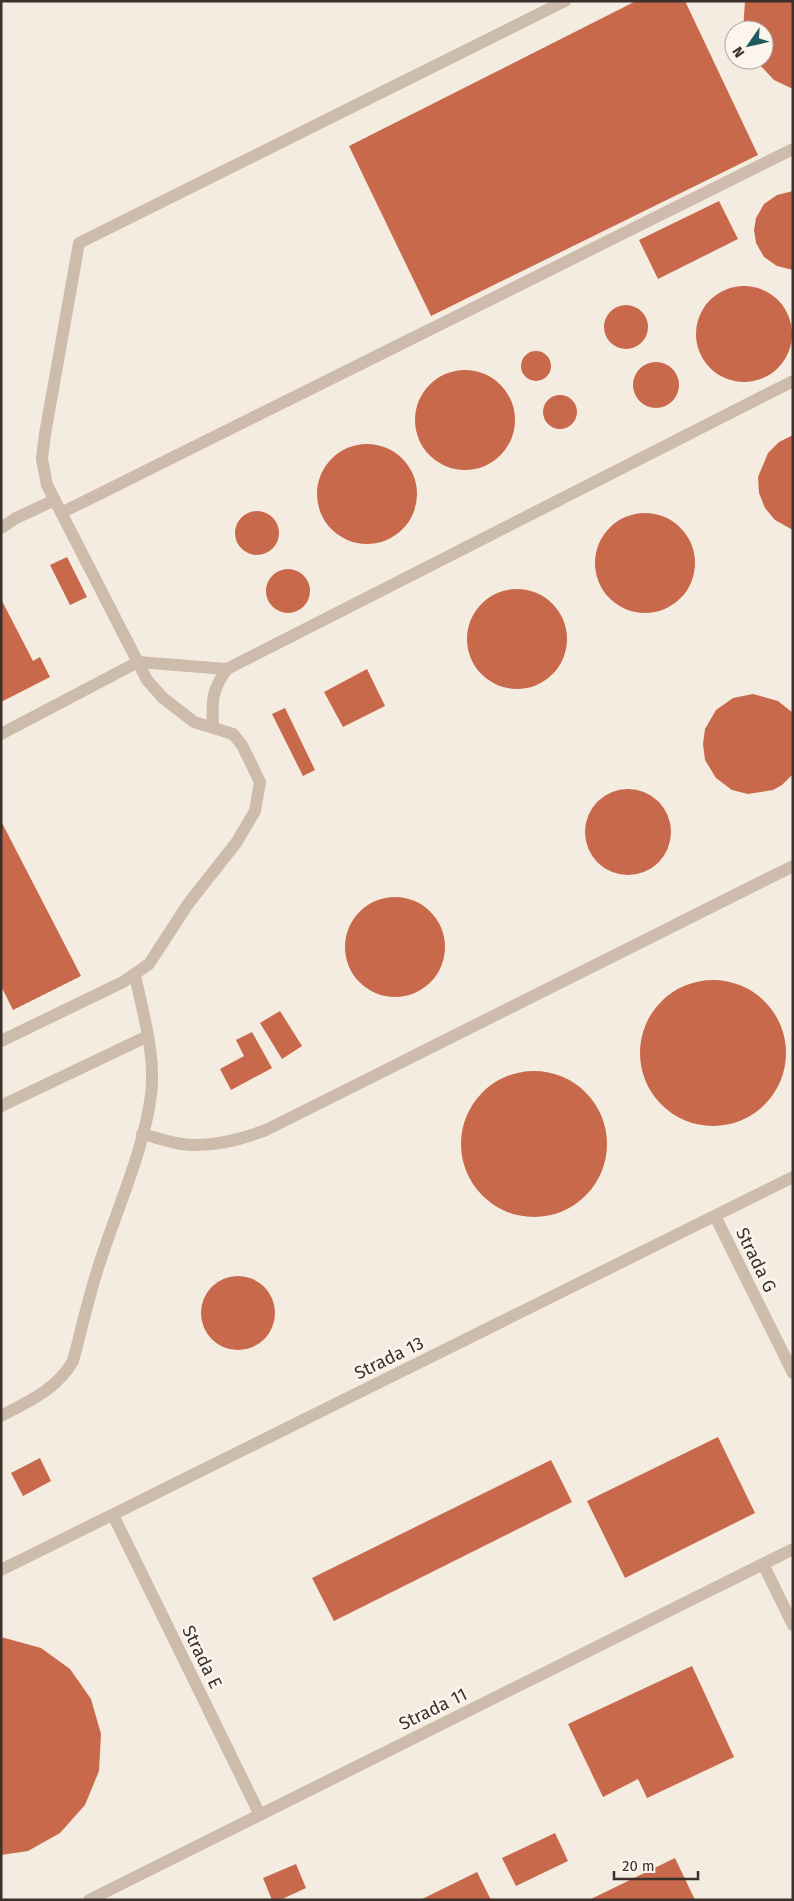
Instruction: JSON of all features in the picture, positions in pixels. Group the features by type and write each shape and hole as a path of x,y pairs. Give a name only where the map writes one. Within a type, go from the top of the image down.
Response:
{"lane":[{"path":"1,1041 135,975 149,964 188,904 236,843 255,811 260,782 254,767 233,734 194,722 163,698 147,680 47,484 42,459 80,243 565,1"},
{"path":"62,513 793,148"},
{"path":"213,727 212,696 218,681 227,669 793,381"},
{"path":"1,528 16,518 55,500"},
{"path":"1,734 138,662 227,669"},
{"path":"142,1134 181,1144 216,1144 238,1140 266,1130 793,866"},
{"path":"1,1416 52,1388 66,1374 74,1361 100,1263 142,1134 151,1095 152,1069 148,1036 135,975"},
{"path":"1,1106 148,1036"},
{"name":"Strada 13","path":"1,1570 793,1177"},
{"name":"Strada G","path":"715,1216 793,1373"},
{"name":"Strada E","path":"113,1515 260,1815"},
{"name":"Strada 11","path":"90,1900 793,1549"},
{"path":"763,1564 793,1625"}],"building":[{"path":"636,1 685,1 758,155 431,316 349,146"},
{"path":"745,1 793,1 793,89 774,80 764,70 774,70 774,20 744,20"},
{"path":"793,191 793,270 777,266 764,257 756,243 754,230 756,218 764,204 777,195"},
{"path":"719,201 738,239 658,279 639,240"},
{"path":"744,286 762,290 778,300 788,316 792,334 788,352 778,368 762,378 744,382 726,378 710,368 700,352 696,334 700,316 710,300 726,290"},
{"path":"622,305 630,305 642,311 648,327 642,343 630,349 622,349 610,343 604,331 604,323 610,311"},
{"path":"536,351 546,356 551,366 546,376 536,381 526,376 521,366 526,356"},
{"path":"656,362 669,366 675,372 679,385 675,398 669,404 656,408 643,404 637,398 633,385 637,372 643,366"},
{"path":"465,370 475,371 493,378 507,392 514,410 514,430 507,448 493,462 475,469 465,470 455,469 437,462 423,448 416,430 415,420 416,410 423,392 437,378 455,371"},
{"path":"560,395 572,400 577,412 572,424 560,429 548,424 543,412 548,400"},
{"path":"793,435 793,530 775,520 765,508 759,493 758,477 768,453 779,442"},
{"path":"367,444 377,445 395,452 409,466 416,484 416,504 409,522 395,536 377,543 367,544 357,543 339,536 325,522 318,504 317,494 318,484 325,466 339,452 357,445"},
{"path":"253,511 261,511 273,517 279,533 273,549 261,555 253,555 241,549 235,537 235,529 241,517"},
{"path":"645,513 655,514 673,521 687,535 694,553 694,573 687,591 673,605 655,612 645,613 635,612 617,605 603,591 596,573 595,563 596,553 603,535 617,521 635,514"},
{"path":"67,557 87,597 70,605 50,565"},
{"path":"292,569 304,575 309,582 309,600 304,607 297,612 284,613 276,610 269,603 266,587 269,579 276,572"},
{"path":"517,589 527,590 545,597 559,611 566,629 566,649 559,667 545,681 527,688 517,689 507,688 489,681 475,667 468,649 467,639 468,629 475,611 489,597 507,590"},
{"path":"1,599 33,661 40,657 50,677 1,702"},
{"path":"367,669 385,706 343,727 324,692"},
{"path":"753,694 778,701 793,713 793,774 782,785 773,790 748,794 732,790 716,778 705,760 703,744 705,729 716,710 733,698"},
{"path":"285,708 315,770 303,776 272,714"},
{"path":"628,789 645,792 659,801 668,815 671,832 668,849 659,863 645,872 628,875 611,872 597,863 588,849 585,832 588,815 597,801 611,792"},
{"path":"1,821 81,976 13,1010 1,986"},
{"path":"395,897 405,898 423,905 437,919 444,937 444,957 437,975 423,989 405,996 395,997 385,996 367,989 353,975 346,957 345,947 346,937 353,919 367,905 385,898"},
{"path":"713,980 741,985 765,1001 781,1025 786,1053 781,1081 765,1105 741,1121 713,1126 685,1121 661,1105 645,1081 640,1053 645,1025 661,1001 685,985"},
{"path":"280,1011 302,1046 282,1059 260,1023"},
{"path":"252,1032 272,1068 231,1090 220,1069 244,1056 236,1040"},
{"path":"534,1071 562,1076 586,1092 602,1116 607,1144 602,1172 586,1196 562,1212 534,1217 506,1212 482,1196 466,1172 461,1144 466,1116 482,1092 506,1076"},
{"path":"238,1276 252,1279 264,1287 272,1299 275,1313 272,1327 264,1339 252,1347 238,1350 224,1347 212,1339 204,1327 201,1313 204,1299 212,1287 224,1279"},
{"path":"718,1437 755,1513 625,1578 587,1501"},
{"path":"40,1458 51,1481 23,1496 11,1473"},
{"path":"551,1460 572,1502 334,1621 312,1578"},
{"path":"1,1637 41,1648 70,1669 91,1699 101,1734 99,1771 85,1805 60,1833 28,1851 1,1855"},
{"path":"692,1666 734,1757 647,1798 638,1779 603,1797 568,1724"},
{"path":"555,1833 568,1861 516,1886 502,1858"},
{"path":"675,1858 695,1900 589,1900"},
{"path":"296,1864 306,1888 280,1900 272,1900 263,1878"},
{"path":"477,1872 491,1900 420,1900"}]}
